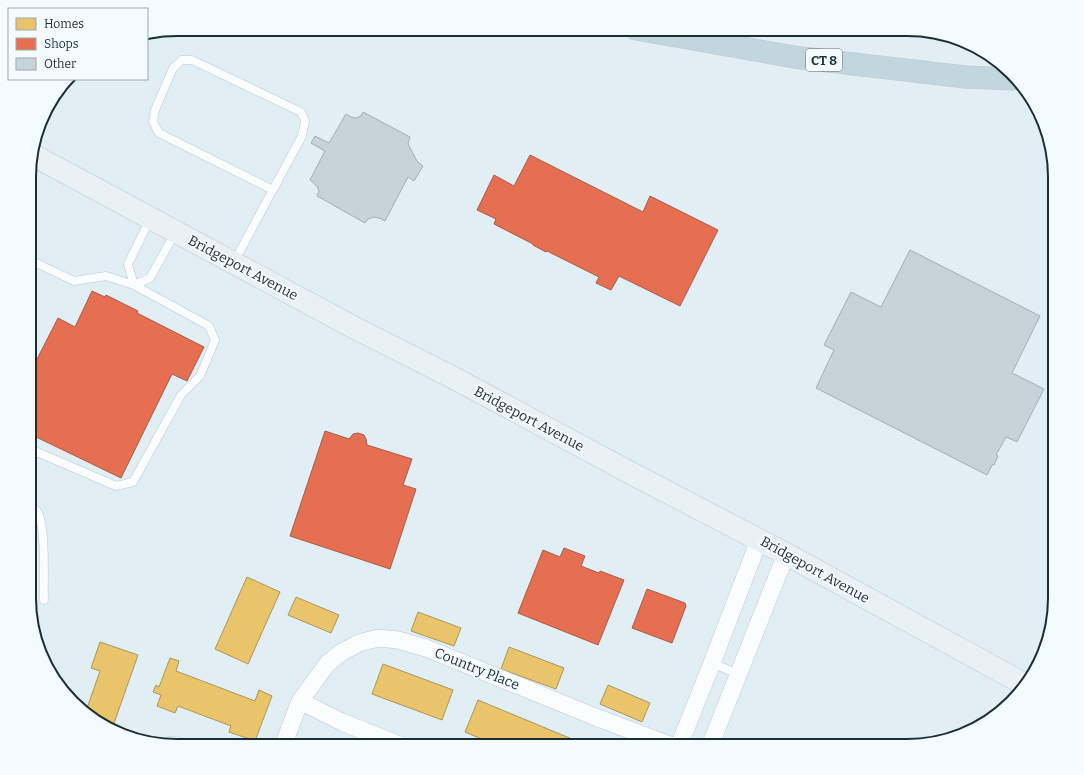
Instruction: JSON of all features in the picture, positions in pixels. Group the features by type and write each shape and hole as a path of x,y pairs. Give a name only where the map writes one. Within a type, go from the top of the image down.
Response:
{"highway":[{"name":"CT 8","path":"676,36 794,57 964,77 1009,79"}],"main road":[{"name":"Bridgeport Avenue","path":"37,157 353,327 454,378 613,464 786,554 1020,682"}],"street":[{"path":"682,739 759,540"},
{"path":"713,739 786,554"},
{"name":"Country Place","path":"286,739 300,701 328,663 342,652 359,643 378,638 398,640 426,648 654,739"},
{"path":"300,701 342,722 384,739"}],"lane":[{"path":"234,263 302,136 305,121 301,112 192,60 182,60 173,68 154,110 153,122 159,133 273,190"},
{"path":"134,284 128,264 150,219"},
{"path":"134,284 150,278 176,232"},
{"path":"36,263 74,281 106,276 134,284 209,326 215,340 200,376 180,395 133,482 116,486 36,451"},
{"path":"36,510 41,520 43,535 44,600"},
{"path":"712,663 738,674"}],"building: Homes":[{"path":"247,577 280,592 248,664 215,649"},
{"path":"296,597 339,615 331,633 288,615"},
{"path":"418,612 461,628 454,646 411,631"},
{"path":"100,642 138,655 114,725 87,707 100,671 91,668"},
{"path":"509,647 564,668 556,689 501,669"},
{"path":"170,658 179,661 176,671 255,701 259,690 272,696 256,739 249,739 229,732 231,726 178,706 175,713 157,706 161,695 153,692 156,685 159,687"},
{"path":"383,664 453,690 442,720 372,694"},
{"path":"608,685 650,703 642,722 600,704"},
{"path":"478,700 572,739 482,739 465,732"}],"building: Shops":[{"path":"530,155 643,212 650,196 718,230 680,306 619,276 611,290 596,283 599,277 547,251 546,252 494,224 496,219 477,210 494,175 514,186"},
{"path":"92,291 105,297 106,295 138,311 137,313 204,347 187,381 172,374 121,478 36,437 36,361 58,318 75,327"},
{"path":"325,431 349,439 353,434 358,433 364,435 367,445 412,459 403,485 416,489 390,569 290,536"},
{"path":"564,548 585,556 581,566 624,580 598,645 518,613 543,550 560,557"},
{"path":"647,589 685,603 686,606 672,643 632,628"}],"building: Other":[{"path":"363,112 410,137 408,144 417,161 423,166 414,181 408,177 385,221 374,217 368,219 365,223 317,196 319,191 317,186 310,180 325,151 311,143 315,136 329,143 346,114 356,118 361,116"},
{"path":"910,250 1040,316 1012,373 1044,389 1017,442 1006,437 996,455 998,456 994,465 992,465 987,475 816,388 834,350 824,345 851,292 881,307"}]}
